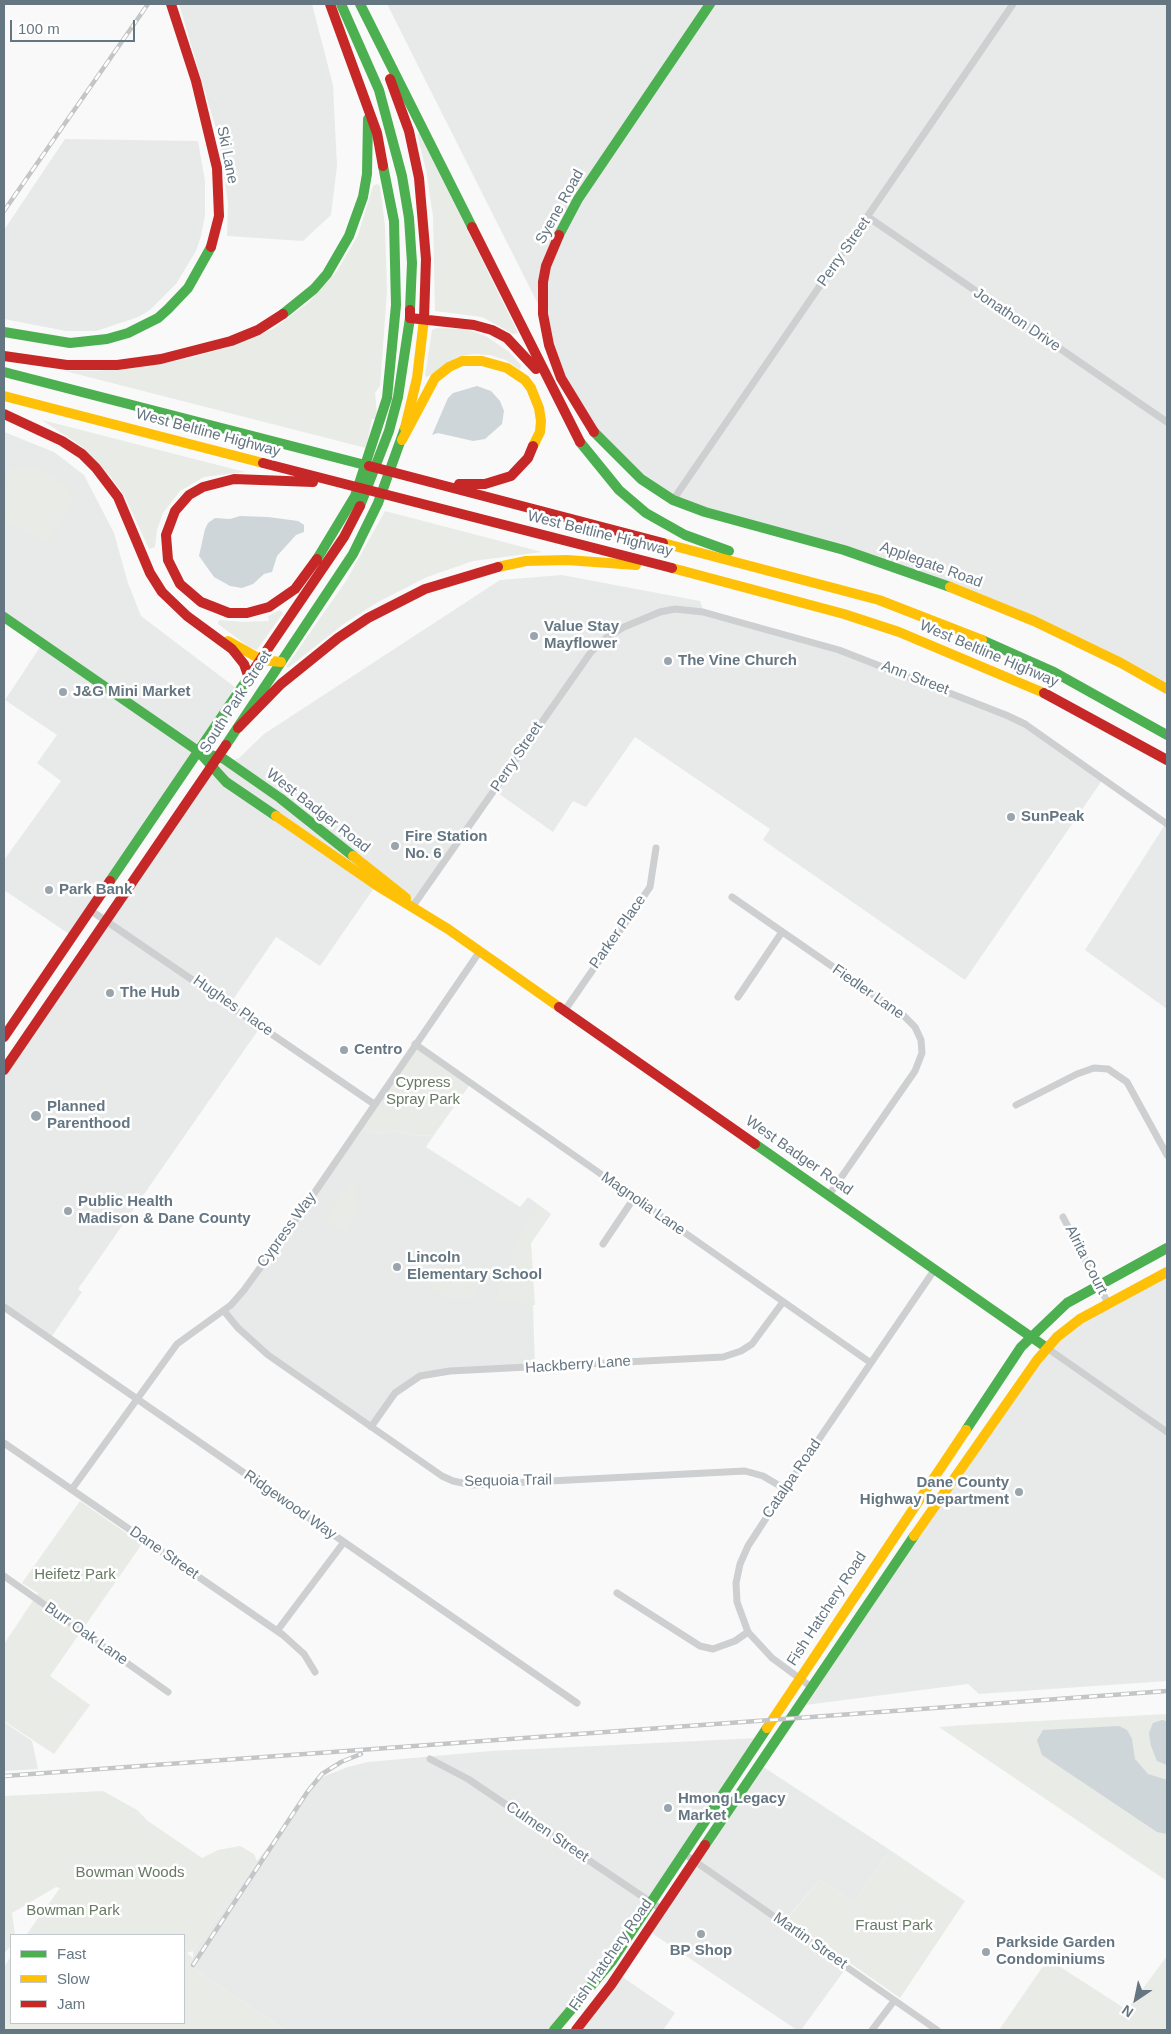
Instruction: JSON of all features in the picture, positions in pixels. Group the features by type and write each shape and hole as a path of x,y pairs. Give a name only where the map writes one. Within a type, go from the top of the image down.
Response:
{"main road":[{"name":"Ski Lane","path":"4,332 61,343 94,341 128,333 158,318 188,288 200,269 216,230 220,204 217,168 196,81 171,4"},
{"path":"330,4 367,104 384,162 394,221 396,305 387,398 374,448 355,496 320,555 296,590 270,607 247,613 229,613 218,610 193,597 175,576 166,551 168,524 181,503 199,489 229,480 245,478 340,483"},
{"name":"South Park Street","path":"4,1037 344,537 359,508 382,450 398,397 410,318 411,245 409,218 402,176 379,90 342,4"},
{"path":"359,4 416,113 552,389 577,438 590,457 619,490 657,520 701,542 879,600"},
{"name":"South Park Street","path":"4,1070 211,768 340,574 361,539 378,503 402,440 417,378 424,319 426,259 419,178 409,131 397,94 359,4"},
{"name":"Syene Road","path":"673,500 641,479 616,456 592,430 572,398 561,378 549,345 543,314 543,282 553,247 578,199 710,4"},
{"path":"4,356 67,365 100,366 142,362 161,359 231,340 258,330 280,317 314,289 327,274 344,246 358,216 367,174 367,104"},
{"path":"410,318 474,324 492,330 507,338 527,358 552,389"},
{"path":"402,440 435,378 448,368 462,361 482,361 507,368 525,380 531,388 539,408 541,421 540,432 528,458 517,471 499,481 485,484 443,485"},
{"name":"West Beltline Highway","path":"4,372 348,460 879,600 1004,650 1084,687 1167,736"},
{"name":"West Beltline Highway","path":"4,396 662,566 835,612 899,632 1034,688 1121,733 1167,760"},
{"path":"4,414 62,441 82,454 96,468 118,497 150,574 162,592 187,616 262,660 281,662"},
{"name":"Applegate Road","path":"673,500 706,512 851,552 962,590 1098,652 1167,689"},
{"path":"238,728 293,674 338,638 368,618 425,589 502,566 541,560 662,566"},
{"name":"West Badger Road","path":"4,617 198,751 218,757 296,810 340,847 396,888 413,906"},
{"path":"215,634 244,664 249,678"},
{"path":"1084,687 1167,726"},
{"path":"1121,733 1167,766"},
{"name":"West Badger Road","path":"198,751 220,777 306,838 480,951 1048,1348"},
{"name":"Fish Hatchery Road","path":"554,2030 612,1961 650,1901 1021,1347 1067,1303 1098,1284 1167,1248"},
{"name":"Fish Hatchery Road","path":"573,2029 603,1996 810,1686 922,1523 1048,1348 1080,1319 1167,1272"}],"street":[{"name":"Perry Street","path":"673,500 1013,4"},
{"name":"Jonathon Drive","path":"868,217 1167,422"},
{"name":"Ann Street","path":"634,622 668,611 694,610 839,650 894,670 1025,724 1167,824"},
{"name":"Perry Street","path":"413,906 591,652 607,637 634,622"},
{"name":"Parker Place","path":"565,1010 650,887 656,848"},
{"name":"Fiedler Lane","path":"732,897 904,1016 915,1026 920,1040 922,1053 915,1071 829,1195"},
{"name":"Hughes Place","path":"90,910 374,1104"},
{"path":"738,997 782,932"},
{"name":"Cypress Way","path":"72,1489 136,1398 177,1344 224,1311 244,1290 304,1207 480,951"},
{"name":"Magnolia Lane","path":"415,1044 871,1363"},
{"path":"1016,1106 1077,1074 1094,1068 1108,1069 1127,1082 1166,1150"},
{"path":"603,1244 634,1198"},
{"name":"Alrita Court","path":"1063,1217 1108,1303"},
{"name":"Catalpa Road","path":"810,1686 772,1658 748,1632 737,1602 736,1583 740,1564 748,1546 785,1489 935,1268"},
{"name":"Hackberry Lane","path":"371,1427 395,1393 420,1376 450,1371 723,1357 741,1351 752,1344 783,1302"},
{"name":"Ridgewood Way","path":"4,1307 577,1703"},
{"name":"Sequoia Trail","path":"224,1311 257,1347 442,1476 467,1484 745,1470 762,1476 785,1489"},
{"name":"West Badger Road","path":"1048,1348 1167,1432"},
{"name":"Dane Street","path":"4,1443 277,1631 304,1654 315,1672"},
{"path":"277,1631 344,1542"},
{"name":"Burr Oak Lane","path":"4,1576 168,1692"},
{"path":"617,1593 700,1646 713,1649 736,1641 748,1632"},
{"name":"Culmen Street","path":"430,1759 468,1779 661,1909"},
{"name":"Martin Street","path":"683,1852 937,2030"},
{"path":"872,2030 894,2001"}],"shaded area":[{"path":"179,4 312,4 333,85 337,166 331,215 303,241 227,236 228,204 219,139"},
{"path":"387,4 1167,4 1167,689 962,591 682,504 617,456 572,398 543,314"},
{"path":"65,139 198,141 205,181 205,215 201,236 196,251 176,284 150,310 138,317 96,331 66,331 4,319 4,230"},
{"path":"477,386 491,391 500,401 504,411 502,424 485,439 473,441 438,433 432,435 448,398 453,393"},
{"path":"4,432 54,452 84,475 114,533 128,583 141,616 240,691 72,936 4,890 4,860 61,781 37,763 57,735 5,700 42,644 4,617"},
{"path":"240,516 298,521 304,525 304,532 296,535 277,556 272,572 264,574 253,584 242,588 230,586 214,577 199,556 208,523 215,518 230,519"},
{"path":"562,575 700,601 704,612 839,650 1006,715 1103,779 965,980 763,840 770,829 635,737 586,807 573,801 553,832 495,791 413,906 376,885 320,966 276,937 230,1004 261,1026 78,1289 82,1292 52,1336 48,1333 45,1336 4,1307 4,1070 211,768 239,758 264,734 500,580"},
{"path":"1167,824 1167,1009 1085,950"},
{"name":"Lincoln Elementary School","path":"358,1128 380,1134 395,1131 415,1136 434,1135 426,1147 520,1207 528,1197 551,1214 531,1243 535,1367 420,1376 403,1386 371,1427 268,1355 224,1311 231,1305"},
{"path":"1167,1272 1167,1681 979,1694 968,1684 798,1706 1057,1337"},
{"path":"1162,1720 1167,1721 1167,1765 1157,1761 1151,1746 1149,1733 1153,1723"},
{"path":"4,1722 32,1741 38,1769 4,1771"},
{"path":"1119,1726 1127,1730 1132,1739 1135,1759 1148,1774 1167,1780 1167,1834 1157,1832 1042,1755 1037,1740 1043,1730"},
{"path":"759,1738 612,1961 554,2030 285,2030 188,1965 193,1958 193,1951 257,1861 322,1777 368,1762 491,1751"},
{"path":"759,1764 890,1850 854,1903 820,1880 781,1925 844,1971 801,2030 797,2030 647,1930"},
{"path":"618,1974 675,2013 663,2030 576,2030"}],"green space":[{"path":"417,134 420,134 518,333 513,334 482,317 435,311 433,216 426,170"},
{"path":"377,184 380,186 385,226 387,292 380,386 375,393 377,415 376,419 372,419 366,448 65,371 99,371 177,361 219,350 273,329 308,303 337,271 358,235 373,186"},
{"path":"437,328 466,329 486,336 509,352 521,365 520,370 506,360 490,355 473,354 457,357 427,377 425,376 432,330"},
{"path":"42,420 245,472 204,477 180,491 163,513 157,530 155,547 149,549 124,495 110,476 81,446"},
{"path":"17,465 34,467 53,476 69,489 74,503 48,543 4,519 4,492 7,473"},
{"path":"385,511 542,552 473,561 427,577 378,602 345,623 288,668 286,667 346,581"},
{"path":"280,610 283,613 257,650 249,647 218,624 219,620 243,622 269,621 268,616"},
{"name":"Cypress Spray Park","path":"415,1044 471,1083 434,1135 415,1136 395,1131 380,1134 358,1128"},
{"path":"349,1183 358,1190 353,1199 359,1203 358,1211 346,1234 324,1220"},
{"path":"538,1205 551,1214 531,1243 535,1305 517,1306 517,1300 498,1301 498,1274 513,1273 513,1245"},
{"path":"471,1270 482,1278 472,1298 446,1298 427,1284 434,1275"},
{"name":"Heifetz Park","path":"80,1501 142,1544 50,1676 90,1705 54,1754 4,1721 4,1644 38,1593 22,1583"},
{"path":"1167,1714 1167,1881 939,1727 964,1725"},
{"name":"Bowman Woods","path":"103,1791 137,1810 148,1821 202,1858 218,1850 240,1846 254,1854 257,1861 193,1951 187,1953 193,1958 188,1965 285,2030 4,2030 4,1967 10,1958 10,2024 185,2024 185,1934 27,1934 60,1888 56,1887 12,1913 15,1934 10,1934 10,1947 4,1953 4,1796"},
{"name":"Fraust Park","path":"890,1850 965,1901 900,1998 787,1919 820,1880 854,1903"},
{"path":"1167,1956 1167,2030 999,2030 1048,1959 1127,2010"}],"railway":[{"path":"4,211 148,4"},
{"path":"4,1776 1167,1691"},
{"path":"193,1965 308,1791 322,1774 341,1762 361,1754"}],"traffic: fast":[{"path":"341,4 379,90 402,176 409,218 412,263 410,310"},
{"path":"360,4 472,227"},
{"path":"559,235 578,199 710,4"},
{"path":"283,314 314,289 327,274 349,236 363,197 367,174 368,119"},
{"path":"317,559 355,496 387,398 396,305 394,221 383,166"},
{"path":"4,332 70,343 107,339 128,333 158,318 168,309 188,288 211,247"},
{"path":"360,506 389,431 398,397 410,318"},
{"path":"4,372 369,466"},
{"path":"226,745 353,554 378,503 405,428"},
{"path":"594,432 641,479 673,500 705,512 844,550 950,587"},
{"path":"580,442 619,490 646,513 685,535 729,551"},
{"path":"4,617 198,751 226,782 276,816"},
{"path":"982,640 1054,672 1167,735"},
{"path":"110,881 248,678"},
{"path":"198,751 224,759 280,798 353,856"},
{"path":"755,1144 1047,1348"},
{"path":"966,1430 1021,1347 1067,1303 1167,1248"},
{"path":"705,1845 914,1536"},
{"path":"554,2030 612,1961 767,1728"}],"traffic: slow":[{"path":"405,428 417,378 424,319"},
{"path":"402,440 435,378 449,367 462,361 482,361 507,368 525,380 531,388 539,408 541,421 540,432 533,446"},
{"path":"4,396 263,463"},
{"path":"663,543 879,600 982,640"},
{"path":"498,567 526,561 567,560 636,565"},
{"path":"672,568 844,614 899,632 1044,693"},
{"path":"950,587 1034,621 1121,663 1167,689"},
{"path":"228,641 262,660 281,662"},
{"path":"276,816 376,885 448,929 559,1007"},
{"path":"353,856 406,898"},
{"path":"914,1536 1037,1360 1057,1337 1080,1319 1167,1272"},
{"path":"767,1728 966,1430"}],"traffic: jam":[{"path":"171,4 196,81 217,168 219,216 211,247"},
{"path":"330,4 377,133 383,166"},
{"path":"390,79 409,131 419,178 426,259 424,319"},
{"path":"472,227 580,442"},
{"path":"559,235 546,266 543,282 543,314 549,345 561,378 594,432"},
{"path":"410,310 410,318 474,325 492,330 507,338 536,369"},
{"path":"4,356 67,365 117,365 161,359 231,341 258,330 283,314"},
{"path":"4,414 62,441 82,454 96,468 118,497 150,573 162,592 187,616 232,649 244,664 249,678"},
{"path":"459,484 485,484 511,476 528,458 533,446"},
{"path":"263,463 672,568"},
{"path":"369,466 663,543"},
{"path":"313,482 234,479 203,487 189,495 175,511 166,535 168,560 180,584 201,602 229,613 247,613 269,607 295,589 317,559"},
{"path":"248,678 344,537 360,506"},
{"path":"238,728 281,684 338,638 368,618 425,589 498,567"},
{"path":"1044,693 1167,760"},
{"path":"4,1070 226,745"},
{"path":"4,1037 110,881"},
{"path":"559,1007 755,1144"},
{"path":"576,2030 611,1985 705,1845"}],"place":[{"name":"Value Stay Mayflower","path":"534,636"},
{"name":"The Vine Church","path":"668,661"},
{"name":"J&G Mini Market","path":"63,692"},
{"name":"SunPeak","path":"1011,817"},
{"name":"Fire Station No. 6","path":"395,846"},
{"name":"Park Bank","path":"49,890"},
{"name":"The Hub","path":"110,993"},
{"name":"Centro","path":"344,1050"},
{"name":"Planned Parenthood","path":"36,1116"},
{"name":"Public Health Madison & Dane County","path":"68,1211"},
{"name":"Lincoln Elementary School","path":"397,1267"},
{"name":"Dane County Highway Department","path":"1019,1492"},
{"name":"Hmong Legacy Market","path":"668,1808"},
{"name":"BP Shop","path":"701,1934"},
{"name":"Parkside Garden Condominiums","path":"986,1952"}],"park label":[{"name":"Bowman Park","path":"73,1911"}]}
